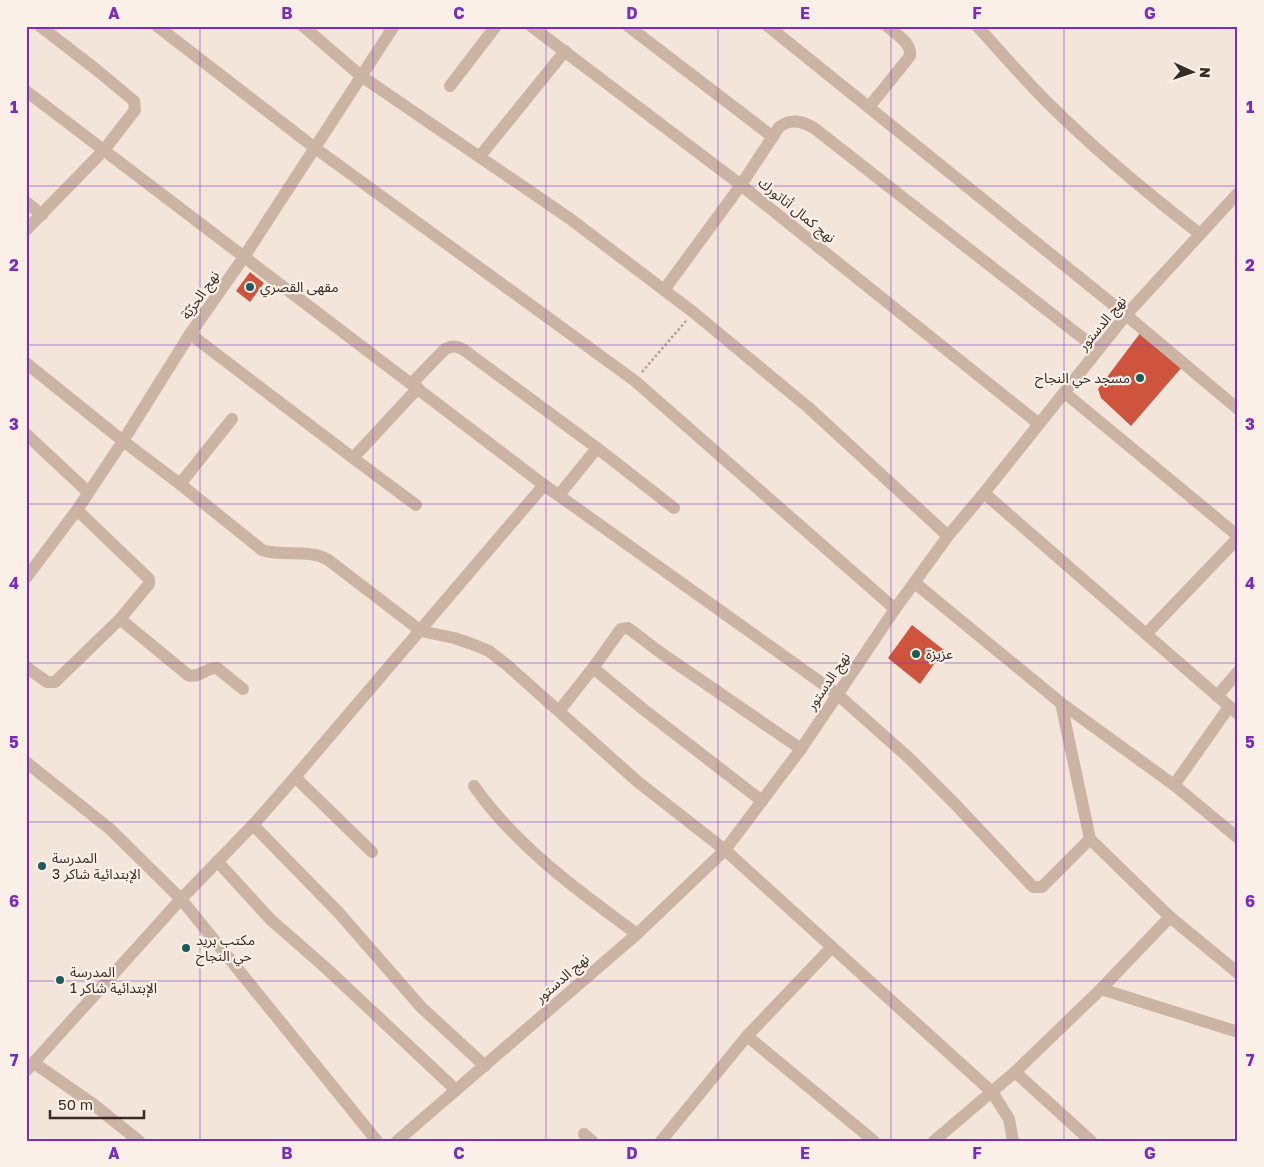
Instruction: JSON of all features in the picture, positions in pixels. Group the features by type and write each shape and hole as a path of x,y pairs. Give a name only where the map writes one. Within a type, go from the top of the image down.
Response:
{"street":[{"path":"26,230 104,150 134,114 136,107 134,101 40,26"},
{"path":"157,26 315,148 634,381 895,609"},
{"path":"303,26 361,76 569,218 693,312 809,408 948,536"},
{"name":"نهج الحرّيّة","path":"26,578 77,510 123,441 190,334 244,257 394,26"},
{"path":"450,86 496,26"},
{"name":"نهج كمال أتاتورك","path":"531,26 741,185 1038,424"},
{"path":"628,26 773,137"},
{"path":"768,26 1126,315 1238,409"},
{"path":"869,107 910,56 907,45 887,26"},
{"path":"977,26 1046,101 1104,156 1200,234"},
{"path":"480,156 565,51"},
{"path":"26,91 544,485 837,694 909,758 956,804 1033,887 1042,887 1090,839"},
{"path":"664,290 741,185 779,128 791,121 806,123 1098,350"},
{"name":"نهج الدستور","path":"397,1141 637,934 725,850 801,749 895,609 948,536 984,494 1126,315 1238,194"},
{"path":"26,202 42,215"},
{"path":"190,334 416,505"},
{"path":"353,458 445,349 457,346 597,448 674,508"},
{"path":"26,363 262,550 271,553 319,555 327,559 420,631 454,638 488,651 507,665 638,782 725,850 992,1092 1009,1119 1013,1141"},
{"path":"1065,393 1238,537 1146,634"},
{"path":"180,484 232,419"},
{"path":"26,434 88,492"},
{"path":"559,495 597,448"},
{"path":"139,1141 92,1104 30,1067 217,861 253,825 544,485"},
{"path":"984,494 1233,710 1174,785"},
{"path":"26,667 47,682 55,682 120,619 147,588 149,579 77,510"},
{"path":"26,554 36,563"},
{"path":"915,583 1061,703 1174,785 1238,838"},
{"path":"120,619 188,675 195,676 210,668 216,668 243,689"},
{"path":"559,712 621,629 628,628 661,653 801,749"},
{"path":"593,668 642,710 762,801"},
{"path":"1217,696 1238,672"},
{"path":"1061,703 1090,839 1170,917 1238,973"},
{"path":"26,762 110,828 182,899 377,1141"},
{"path":"295,777 372,852"},
{"path":"474,786 498,818 542,860 585,896 637,934"},
{"path":"253,825 339,914 421,1007 485,1066"},
{"path":"217,861 270,919 327,969 456,1090"},
{"path":"934,1141 1015,1072 1101,989 1170,917"},
{"path":"661,1141 747,1036 832,947"},
{"path":"1101,989 1238,1032"},
{"path":"747,1036 874,1141"},
{"path":"1015,1072 1091,1141"}],"path":[{"path":"634,381 693,312"}],"building":[{"name":"مقهى القصري","path":"250,272 264,283 250,302 236,291"},
{"name":"مسجد حي النجاح","path":"1141,332 1182,367 1131,426 1101,398 1098,389"},
{"name":"عزيزة","path":"912,625 944,650 920,684 888,658"}],"place":[{"name":"مقهى القصري","path":"250,287"},
{"name":"مسجد حي النجاح","path":"1140,378"},
{"name":"عزيزة","path":"916,654"},
{"name":"المدرسة الإبتدائية شاكر 3","path":"42,866"},
{"name":"مكتب بريد حي النجاح","path":"186,948"},
{"name":"المدرسة الإبتدائية شاكر 1","path":"60,980"}]}
